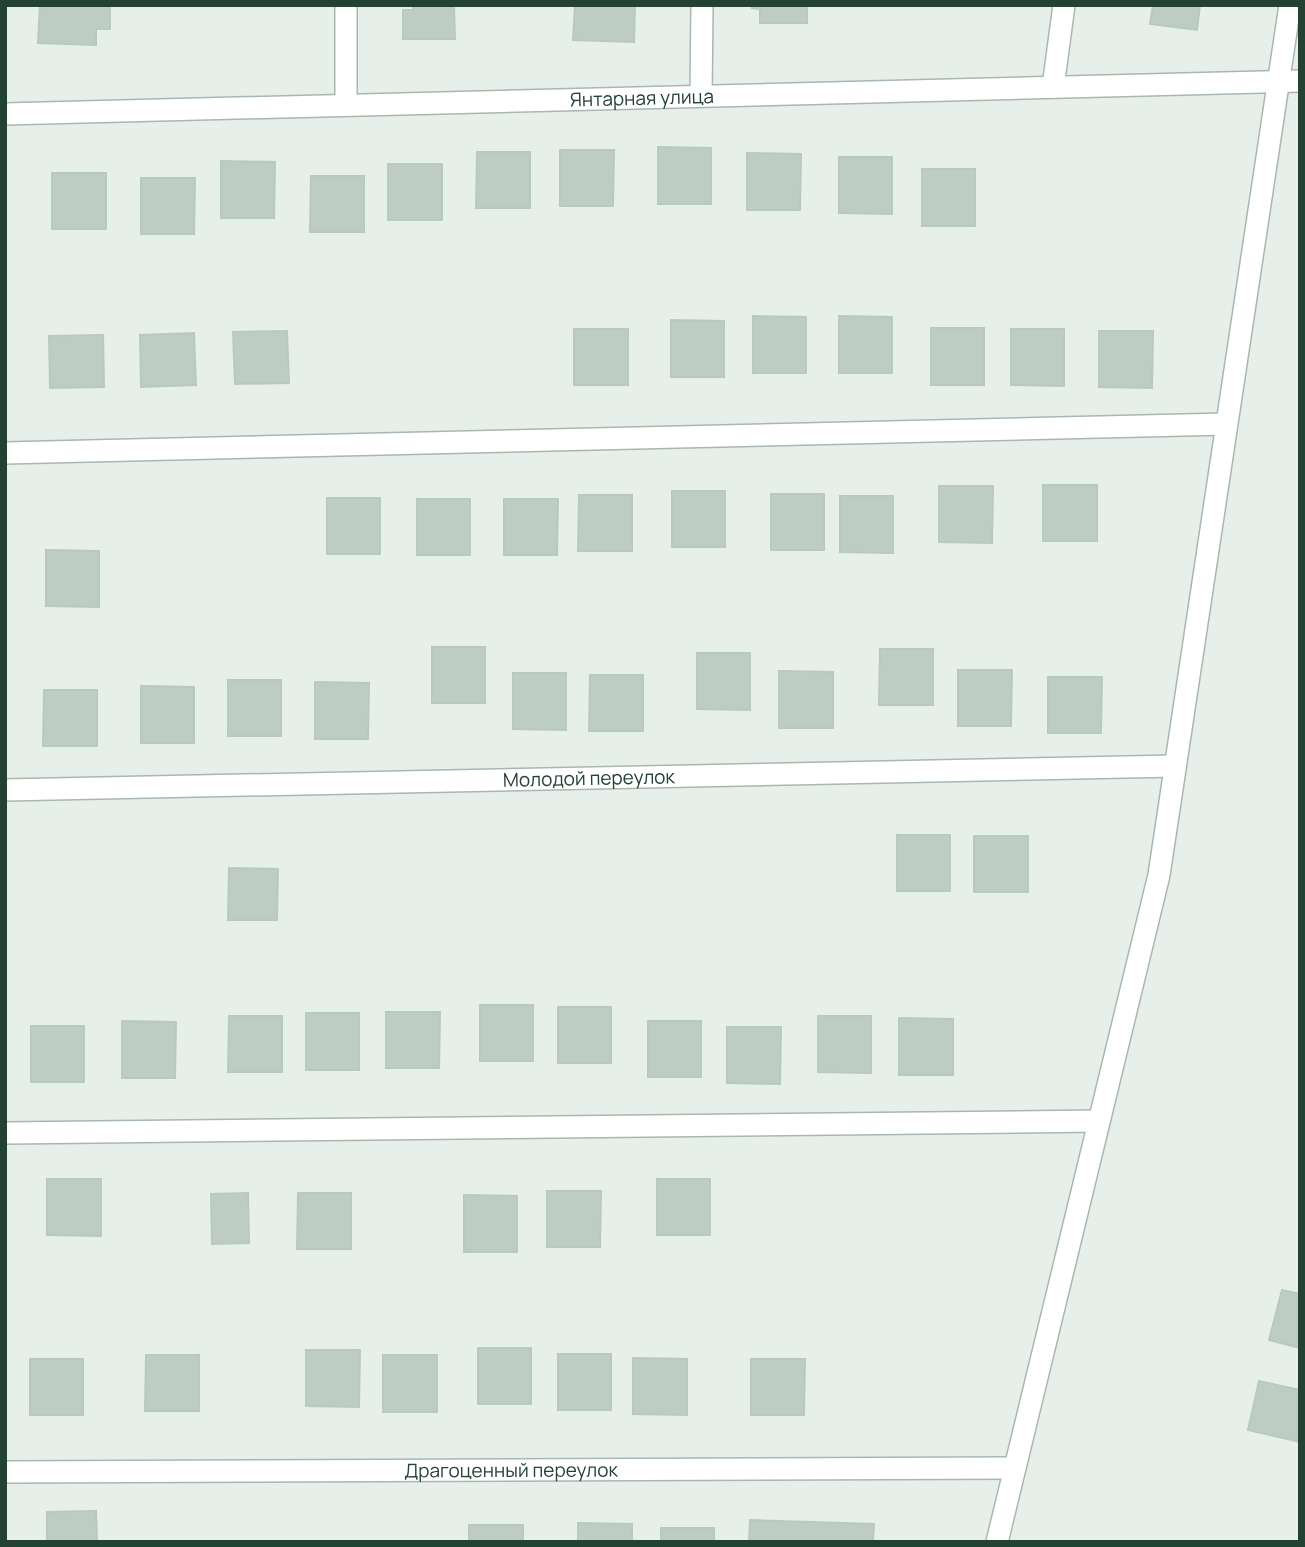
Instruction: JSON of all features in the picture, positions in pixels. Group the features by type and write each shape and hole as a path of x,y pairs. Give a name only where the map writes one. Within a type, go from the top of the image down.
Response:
{"street":[{"path":"346,5 346,105"},
{"path":"701,96 702,5"},
{"path":"1053,87 1064,5"},
{"path":"997,1542 1158,875 1226,424 1289,81 1290,5"},
{"name":"Янтарная улица","path":"5,114 1289,81"},
{"path":"5,453 1226,424"},
{"name":"Молодой переулок","path":"5,790 1175,766"},
{"path":"5,1133 1099,1121"},
{"name":"Драгоценный переулок","path":"5,1472 1015,1468"}],"building":[{"path":"40,5 110,5 110,29 96,29 96,45 38,43"},
{"path":"413,5 454,5 455,39 403,39 403,10 413,10"},
{"path":"575,5 635,5 634,42 573,40"},
{"path":"752,5 807,5 807,23 760,23 760,9 752,8"},
{"path":"1153,5 1200,5 1197,30 1150,24"},
{"path":"658,147 711,148 711,204 658,204"},
{"path":"560,150 614,150 613,206 560,206"},
{"path":"477,152 530,152 530,208 476,208"},
{"path":"747,153 801,154 800,210 747,210"},
{"path":"839,157 892,157 892,214 839,213"},
{"path":"221,161 275,162 274,218 221,218"},
{"path":"388,164 442,164 442,220 388,220"},
{"path":"922,169 975,169 975,226 922,226"},
{"path":"52,173 106,173 106,229 52,229"},
{"path":"311,176 364,176 364,232 310,232"},
{"path":"141,178 195,178 194,234 141,234"},
{"path":"753,316 806,317 806,373 753,373"},
{"path":"839,316 892,317 892,373 839,373"},
{"path":"671,320 724,321 724,377 671,377"},
{"path":"931,328 984,328 984,385 931,385"},
{"path":"574,329 628,329 628,385 574,385"},
{"path":"1011,329 1064,329 1064,386 1011,385"},
{"path":"287,331 289,383 235,384 233,332"},
{"path":"1099,331 1153,331 1152,388 1099,387"},
{"path":"194,333 196,385 141,387 140,335"},
{"path":"103,335 104,387 50,388 49,336"},
{"path":"1043,485 1097,485 1097,541 1043,541"},
{"path":"939,486 993,486 992,543 939,542"},
{"path":"672,491 725,491 725,547 672,547"},
{"path":"771,494 824,494 824,550 771,550"},
{"path":"579,495 632,495 632,551 578,551"},
{"path":"840,496 893,496 893,553 840,552"},
{"path":"327,498 380,498 380,554 327,554"},
{"path":"417,499 470,499 470,555 417,555"},
{"path":"504,499 558,499 557,555 504,555"},
{"path":"46,550 99,551 99,607 46,606"},
{"path":"432,647 485,647 485,703 432,703"},
{"path":"880,649 933,649 933,705 879,705"},
{"path":"697,653 750,653 750,710 697,709"},
{"path":"958,670 1012,670 1011,726 958,726"},
{"path":"779,671 833,672 833,728 779,728"},
{"path":"513,673 566,673 566,730 513,729"},
{"path":"590,675 643,675 643,731 589,731"},
{"path":"1048,677 1102,677 1101,733 1048,733"},
{"path":"228,680 281,680 281,736 228,736"},
{"path":"315,682 369,683 368,739 315,739"},
{"path":"141,686 194,687 194,743 141,743"},
{"path":"44,690 97,690 97,746 43,746"},
{"path":"897,835 950,835 950,891 897,891"},
{"path":"974,836 1028,836 1028,892 974,892"},
{"path":"229,868 278,869 277,920 228,920"},
{"path":"480,1005 533,1005 533,1061 480,1061"},
{"path":"558,1007 611,1007 611,1063 558,1063"},
{"path":"386,1012 440,1012 439,1068 386,1068"},
{"path":"306,1013 359,1013 359,1070 306,1070"},
{"path":"229,1016 282,1016 282,1072 228,1072"},
{"path":"818,1016 871,1016 871,1073 818,1072"},
{"path":"899,1018 953,1019 953,1075 899,1075"},
{"path":"122,1021 176,1022 175,1078 122,1078"},
{"path":"648,1021 701,1021 701,1077 648,1077"},
{"path":"31,1026 84,1026 84,1082 31,1082"},
{"path":"727,1027 781,1027 780,1084 727,1083"},
{"path":"47,1179 101,1179 101,1236 47,1235"},
{"path":"657,1179 710,1179 710,1235 657,1235"},
{"path":"547,1191 601,1191 600,1247 547,1247"},
{"path":"248,1193 249,1243 212,1244 211,1194"},
{"path":"298,1193 351,1193 351,1249 297,1249"},
{"path":"464,1195 517,1196 517,1252 464,1252"},
{"path":"1282,1290 1300,1294 1300,1348 1269,1340"},
{"path":"478,1348 531,1348 531,1404 478,1404"},
{"path":"306,1350 360,1350 359,1407 306,1406"},
{"path":"558,1354 611,1354 611,1410 558,1410"},
{"path":"146,1355 199,1355 199,1411 145,1411"},
{"path":"383,1355 437,1355 437,1412 383,1412"},
{"path":"633,1358 687,1359 687,1415 633,1414"},
{"path":"30,1359 83,1359 83,1415 30,1415"},
{"path":"751,1359 805,1359 804,1415 751,1415"},
{"path":"1259,1381 1300,1390 1300,1442 1248,1430"},
{"path":"96,1511 97,1542 47,1542 47,1512"},
{"path":"750,1520 874,1524 873,1542 749,1542"},
{"path":"578,1523 632,1524 632,1542 578,1542"},
{"path":"469,1525 523,1525 523,1542 469,1542"},
{"path":"661,1528 714,1528 714,1542 661,1542"}]}
